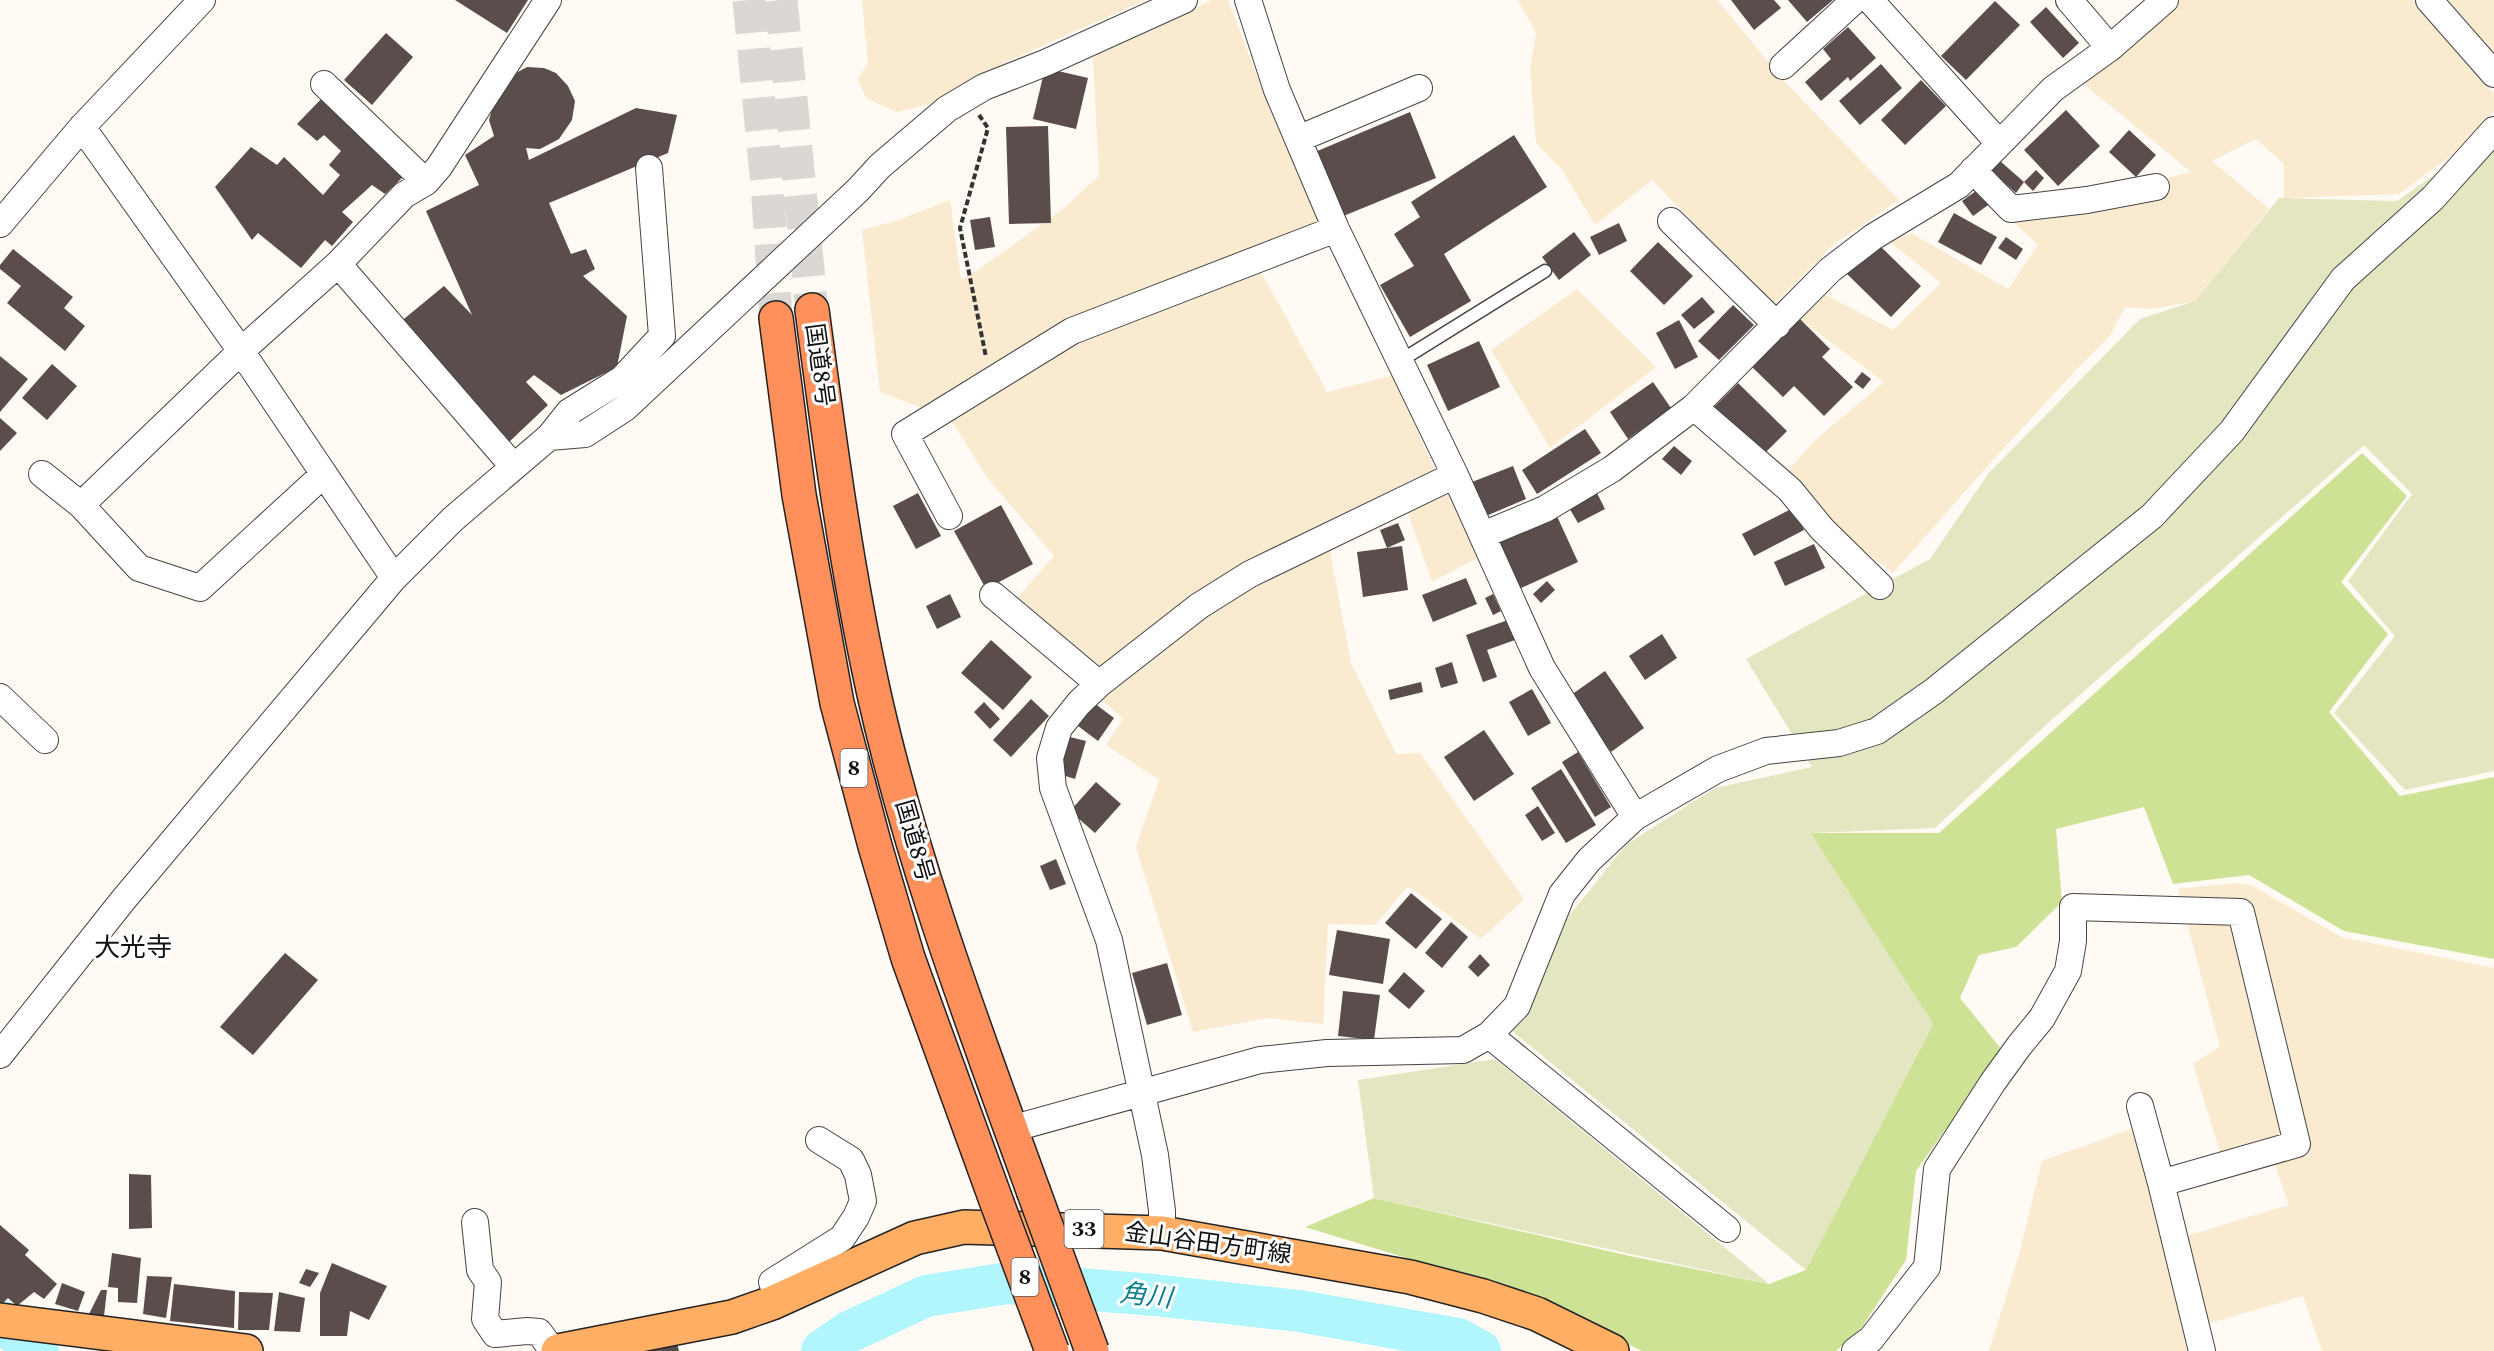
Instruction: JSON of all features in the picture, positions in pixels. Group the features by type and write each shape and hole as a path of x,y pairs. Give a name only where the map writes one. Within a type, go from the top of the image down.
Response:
{"highway":[{"name":"国道8号","path":"812,310 837,496 874,694 911,835 945,946 1092,1351"},
{"name":"国道8号","path":"776,318 799,495 837,703 875,846 908,958 1052,1351"}],"main road":[{"name":"金山谷田方町線","path":"558,1351 680,1325 732,1317 778,1300 915,1238 964,1227 1162,1233 1410,1277 1483,1296 1538,1314 1612,1351"},
{"path":"0,1320 180,1347 246,1351"}],"street":[{"path":"0,224 82,127 202,0"},
{"path":"81,505 241,351 338,264 404,195 426,182 439,167 548,0"},
{"path":"549,437 585,434 626,408 858,190 880,166 947,109 984,87 1045,63 1184,0"},
{"path":"1248,0 1277,90 1336,229 1455,474 1542,668 1635,817"},
{"path":"1783,66 1855,0"},
{"path":"1870,0 1999,143"},
{"path":"2069,0 2110,48"},
{"path":"1483,535 1545,509 1603,474 1694,407 1830,270 1873,237 1959,185 2053,89 2110,48 2165,0"},
{"path":"2429,0 2494,74"},
{"path":"324,84 426,182"},
{"path":"1298,139 1419,88"},
{"path":"82,127 241,351 394,578"},
{"path":"1011,1129 1141,1095 1260,1060 1327,1053 1463,1050 1490,1035 1517,1006 1562,894 1589,860 1635,817 1718,769 1766,751 1839,743 1876,731 1934,691 2152,516 2232,431 2343,279 2433,198 2494,130"},
{"path":"0,1055 124,900 394,578 453,519 549,437 569,412 622,379 662,336 649,168"},
{"path":"1973,170 2011,209 2087,200 2156,188"},
{"path":"1671,221 1777,325"},
{"path":"949,516 905,434 1072,331 1336,229"},
{"path":"338,264 513,466"},
{"path":"1694,407 1790,490 1822,529 1880,586"},
{"path":"42,474 81,505 139,568 200,588 324,474"},
{"path":"1162,1233 1162,1211 1155,1155 1109,940 1053,788 1050,758 1059,728 1079,703 1099,684 1199,606 1250,574 1455,474"},
{"path":"993,595 1099,684"},
{"path":"0,697 45,740"},
{"path":"1855,1351 1871,1339 1927,1267 1937,1169 1993,1082 2042,1018 2068,971 2073,941 2073,908 2241,912 2297,1144 2161,1183"},
{"path":"1490,1035 1727,1229"},
{"path":"2140,1106 2202,1351"},
{"path":"778,1300 772,1282 842,1238 856,1217 863,1201 858,1175 851,1160 819,1140"},
{"path":"475,1222 480,1270 488,1282 485,1319 489,1328 495,1334 539,1332 553,1351"}],"lane":[{"path":"1400,361 1545,271"}],"path":[{"path":"967,97 988,128 960,228 990,381"}],"shaded area":[{"path":"862,0 1146,0 1008,61 940,101 897,112 867,99 857,79 868,64"},
{"path":"1212,0 1228,0 1272,115 1330,237 1261,272 1327,392 1395,375 1424,447 1479,557 1432,582 1407,510 1330,551 1351,663 1396,754 1420,753 1524,899 1481,939 1408,886 1375,925 1328,924 1323,1024 1267,1018 1193,1032 1136,847 1159,780 1106,745 1123,719 1102,700 1093,668 1017,598 1054,556 986,476 950,418 880,392 862,230 896,221 950,200 961,280 981,268 1064,208 1099,176 1093,57"},
{"path":"1518,0 1717,0 1783,80 1899,200 1833,245 1773,305 1652,180 1595,225 1562,170 1536,143 1530,70 1536,33"},
{"path":"2181,0 2412,0 2494,93 2494,111 2464,146 2399,194 2284,198 2284,164 2256,139 2212,161 2269,209 2195,301 2152,309 2125,307 2109,337 1991,462 1893,573 1840,532 1809,499 1789,470 1813,442 1884,382 1799,318 1822,293 1893,330 1941,283 1890,242 1911,233 2008,289 2038,245 2012,221 2021,214 2191,172 2084,84"},
{"path":"2438,0 2494,0 2494,64"},
{"path":"1577,289 1656,367 1550,448 1491,350"},
{"path":"2235,883 2251,885 2341,937 2494,968 2494,1351 2322,1351 2303,1296 2203,1325 2180,1238 2289,1205 2268,1145 2221,1155 2193,1064 2220,1046 2178,889"},
{"path":"2131,1129 2154,1201 2187,1351 1989,1351 2019,1255 2042,1161"}],"green space":[{"path":"2494,133 2494,771 2405,790 2334,713 2395,636 2348,581 2412,494 2364,445 2048,723 1935,828 1811,833 1933,1024 1806,1270 1512,1031 1568,917 1627,844 1715,788 1812,767 1746,659 1930,559 1988,474 2140,319 2195,301 2279,198 2397,201"},
{"path":"2362,453 2407,496 2341,582 2388,634 2329,712 2400,796 2494,777 2494,959 2344,931 2249,875 2173,884 2144,807 2056,829 2062,902 2016,947 1979,955 1960,998 2002,1050 1916,1171 1906,1260 1862,1327 1836,1351 1642,1351 1534,1297 1305,1227 1374,1198 1630,1256 1769,1284 1806,1270 1933,1024 1810,833 1939,833"},
{"path":"1495,1059 1769,1284 1374,1198 1358,1080"}],"building":[{"path":"455,0 528,0 507,33"},
{"path":"1731,0 1774,0 1781,8 1754,30"},
{"path":"1788,0 1833,0 1807,22"},
{"path":"1995,1 2020,25 1966,80 1941,56"},
{"path":"2046,7 2079,43 2063,58 2030,22"},
{"path":"1848,27 1876,58 1850,81 1848,77 1821,101 1805,82 1831,59 1823,49"},
{"path":"386,33 413,57 372,105 344,80"},
{"path":"1881,64 1902,88 1860,125 1839,101"},
{"path":"527,67 544,68 556,73 568,86 575,101 572,120 559,139 540,149 526,148 529,160 636,108 677,115 668,153 549,203 571,254 586,249 595,269 583,276 627,316 617,367 561,395 534,375 526,382 548,405 506,445 399,323 444,286 472,315 426,211 479,185 465,155 494,136 489,120 495,98 507,78"},
{"path":"1045,68 1088,78 1076,129 1033,119"},
{"path":"1921,80 1946,106 1905,145 1881,120"},
{"path":"324,96 404,176 385,194 372,185 342,212 353,222 332,246 325,240 301,268 258,233 252,240 215,187 251,147 277,165 284,157 323,195 340,175 329,165 341,151 324,135 317,141 297,124"},
{"path":"2066,110 2100,146 2058,186 2024,150"},
{"path":"1410,112 1436,178 1341,217 1315,152"},
{"path":"1048,126 1051,223 1009,224 1006,127"},
{"path":"2129,130 2156,155 2136,177 2109,152"},
{"path":"1514,135 1547,187 1444,254 1471,301 1410,337 1380,285 1414,266 1394,234 1420,217 1411,202"},
{"path":"2000,161 2024,182 2016,193 1991,171"},
{"path":"2036,170 2044,178 2033,191 2024,182"},
{"path":"1980,188 1991,203 1973,216 1962,201"},
{"path":"1954,213 1997,237 1981,265 1938,242"},
{"path":"990,217 995,247 975,250 970,220"},
{"path":"1619,223 1627,241 1599,255 1590,237"},
{"path":"1574,232 1591,255 1559,280 1542,257"},
{"path":"2006,237 2023,249 2016,260 1998,248"},
{"path":"1658,242 1693,276 1664,305 1630,271"},
{"path":"1876,242 1921,286 1891,317 1846,273"},
{"path":"13,249 73,297 64,308 85,326 65,351 7,303 21,286 0,269 0,265"},
{"path":"1702,297 1715,312 1694,329 1681,315"},
{"path":"1733,305 1754,325 1719,360 1698,341"},
{"path":"1799,318 1830,349 1822,357 1853,387 1824,416 1794,386 1783,397 1751,366"},
{"path":"1679,320 1698,357 1675,369 1656,333"},
{"path":"1479,341 1500,387 1448,411 1427,365"},
{"path":"0,356 28,379 0,412"},
{"path":"52,364 77,386 47,420 22,398"},
{"path":"1862,372 1871,379 1863,389 1854,382"},
{"path":"1653,382 1671,408 1628,439 1610,412"},
{"path":"1738,383 1787,431 1761,457 1712,409"},
{"path":"0,418 17,433 0,451"},
{"path":"1585,429 1601,453 1537,494 1522,470"},
{"path":"1674,446 1692,461 1681,475 1662,459"},
{"path":"1513,466 1526,499 1486,516 1472,482"},
{"path":"1596,491 1605,509 1578,523 1568,506"},
{"path":"918,493 941,536 916,549 893,506"},
{"path":"1001,505 1033,564 986,589 954,531"},
{"path":"1793,508 1804,530 1754,556 1742,534"},
{"path":"1556,514 1578,562 1519,589 1497,542"},
{"path":"1398,523 1405,540 1387,548 1380,530"},
{"path":"1814,544 1825,568 1785,586 1774,562"},
{"path":"1402,546 1408,590 1363,597 1357,552"},
{"path":"1466,578 1477,604 1433,622 1422,595"},
{"path":"1547,581 1555,590 1541,603 1533,594"},
{"path":"950,594 961,617 937,629 926,606"},
{"path":"1493,594 1501,611 1493,615 1485,598"},
{"path":"1508,620 1515,640 1487,650 1497,677 1483,682 1466,635"},
{"path":"1662,634 1677,658 1645,680 1629,656"},
{"path":"991,640 1032,677 1003,710 961,673"},
{"path":"1452,662 1458,683 1441,688 1435,668"},
{"path":"1605,671 1644,728 1611,752 1571,695"},
{"path":"1421,682 1423,692 1390,700 1388,690"},
{"path":"1532,689 1551,723 1528,736 1509,702"},
{"path":"1031,699 1049,716 1011,757 993,740"},
{"path":"984,702 1000,719 990,729 974,712"},
{"path":"1094,703 1114,718 1098,741 1078,726"},
{"path":"1484,730 1514,774 1474,801 1444,757"},
{"path":"1070,737 1086,741 1075,779 1059,774"},
{"path":"1578,752 1611,807 1595,817 1562,762"},
{"path":"1561,769 1596,825 1566,843 1531,788"},
{"path":"1096,782 1121,804 1095,833 1070,811"},
{"path":"1538,806 1555,833 1542,841 1525,815"},
{"path":"1056,859 1066,884 1050,890 1040,866"},
{"path":"1411,893 1442,919 1416,949 1385,923"},
{"path":"1451,922 1468,937 1442,968 1425,953"},
{"path":"1337,930 1390,939 1383,984 1329,975"},
{"path":"285,953 318,980 253,1055 220,1027"},
{"path":"1480,954 1490,965 1478,977 1468,967"},
{"path":"1167,963 1182,1015 1147,1025 1132,973"},
{"path":"1404,972 1425,991 1409,1009 1388,991"},
{"path":"1343,991 1380,995 1374,1040 1338,1036"},
{"path":"129,1174 151,1175 152,1228 129,1229"},
{"path":"0,1225 29,1250 25,1255 57,1284 44,1299 34,1292 17,1306 8,1298 3,1303 0,1302"},
{"path":"112,1253 141,1258 137,1303 118,1302 118,1288 108,1287"},
{"path":"332,1263 387,1286 369,1320 350,1311 347,1336 320,1336 320,1293"},
{"path":"306,1269 319,1273 310,1287 299,1283"},
{"path":"147,1276 172,1277 166,1318 143,1314"},
{"path":"62,1283 85,1292 78,1311 55,1304"},
{"path":"174,1284 235,1291 234,1328 170,1321"},
{"path":"101,1290 107,1290 104,1316 89,1314"},
{"path":"239,1292 273,1293 269,1330 238,1330"},
{"path":"279,1292 305,1298 300,1332 274,1331"},
{"path":"677,1343 679,1351 627,1351"}],"waterway":[{"name":"角川","path":"822,1351 849,1332 926,1296 1008,1283 1154,1295 1299,1311 1458,1339 1480,1351"},
{"path":"0,1321 38,1351"}],"tunnel":[{"path":"749,0 767,184 776,318"},
{"path":"781,0 812,310"}],"district":[{"name":"大光寺","path":"133,948"}]}
